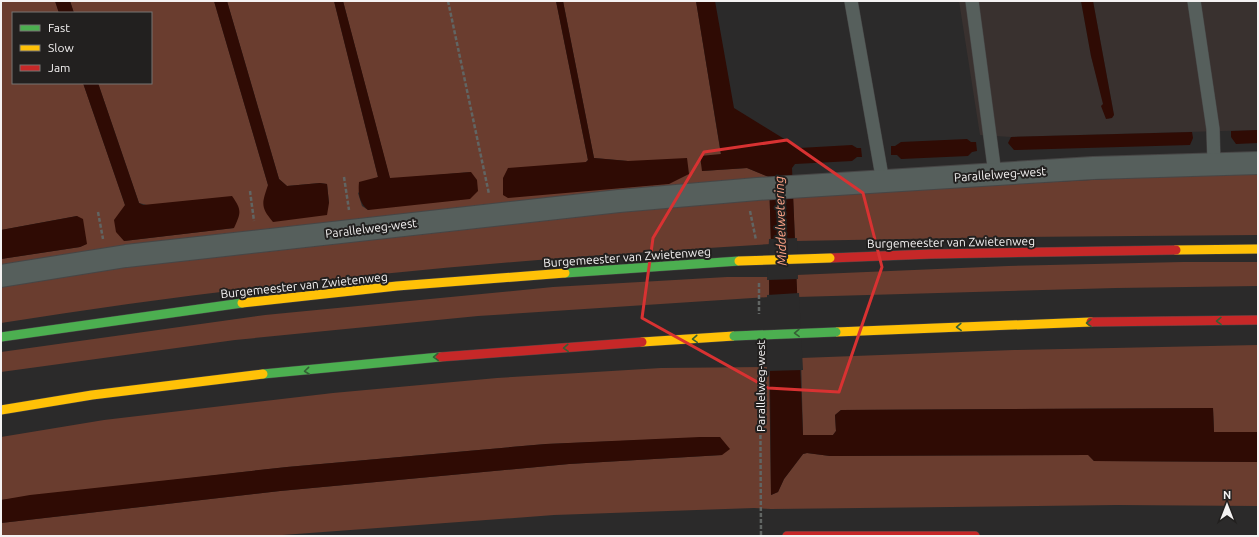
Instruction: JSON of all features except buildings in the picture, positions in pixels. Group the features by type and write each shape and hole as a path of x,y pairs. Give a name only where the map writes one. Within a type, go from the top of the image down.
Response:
{"main road":[{"name":"Burgemeester van Zwietenweg","path":"1,337 157,315 349,291 518,276 739,261 932,254 1258,249"},
{"path":"1,410 91,394 416,358 734,336 1053,324 1258,320"},
{"path":"787,536 975,536"}],"street":[{"name":"Parallelweg-west","path":"1,276 108,259 256,241 493,214 750,190 1093,168 1258,163"}],"lane":[{"path":"851,1 883,182"},
{"path":"972,1 995,174"},
{"path":"1194,1 1213,129 1214,164"}],"path":[{"path":"448,1 493,214"},
{"path":"344,177 352,230"},
{"path":"750,190 752,215 757,243"},
{"path":"250,191 256,241"},
{"path":"98,212 108,259"},
{"path":"759,277 760,316"},
{"name":"Parallelweg-west","path":"760,355 761,536"}],"highlighted area":[{"path":"787,140 863,193 882,267 839,392 768,388 642,318 653,238 704,152"}],"shaded area":[{"path":"1,1 55,1 59,12 12,12 12,84 83,84 125,205 124,241 234,228 139,203 98,84 152,84 152,12 74,12 70,1 214,1 268,185 329,203 327,184 320,183 287,186 279,179 227,1 334,1 378,177 358,193 362,206 368,210 471,172 390,179 343,1 556,1 588,160 586,162 628,161 594,158 563,1 696,1 721,155 702,171 747,168 769,177 771,244 578,257 385,274 193,295 1,323 1,259 80,247 86,244 77,216 1,230"},
{"path":"959,1 1081,1 1091,56 1108,119 1114,115 1093,1 1258,1 1258,130 1011,137 980,135"},
{"path":"1258,174 1258,235 795,241 793,198 1084,180"},
{"path":"1258,262 1258,286 1116,288 797,297 796,275 1008,266"},
{"path":"727,277 769,277 769,297 478,316 235,340 1,372 1,352 265,315 553,287"},
{"path":"1258,345 1258,432 1214,432 1213,408 841,410 835,415 836,431 833,435 803,435 801,358 1014,350"},
{"path":"769,367 771,495 778,492 784,479 803,454 807,453 830,456 1089,455 1094,461 1258,462 1258,506 1117,505 754,508 554,515 269,536 1,536 1,523 280,491 569,464 722,455 720,437 546,444 287,467 1,500 1,437 104,420 333,393 497,378 661,368"}],"water":[{"path":"55,1 70,1 74,12 59,12"},
{"path":"214,1 227,1 279,179 287,186 320,183 327,184 329,203 327,215 273,222 266,212 263,205 264,196 268,185"},
{"path":"334,1 343,1 390,178 471,172 477,180 478,191 470,199 368,210 365,207 359,194 359,182 378,177"},
{"path":"556,1 563,1 594,158 628,161 687,158 689,174 669,184 508,198 503,195 503,178 508,168 586,162 588,160"},
{"name":"Middelwetering","path":"696,1 715,1 734,108 799,148 852,145 857,148 861,148 862,157 857,157 852,161 795,164 792,168 803,435 833,435 836,431 835,415 841,410 1213,408 1214,432 1258,432 1258,462 1094,461 1088,455 830,456 807,453 803,454 784,479 778,492 771,495 769,266 771,244 769,177 747,168 702,171 700,156 721,154"},
{"path":"1081,1 1093,1 1114,115 1112,118 1106,119 1101,106 1103,104 1091,56"},
{"path":"83,84 98,84 139,203 143,205 232,196 238,205 239,215 234,228 124,241 116,232 114,220 125,205"},
{"path":"1258,130 1258,143 1236,144 1231,137 1231,131"},
{"path":"1192,132 1193,138 1190,145 1014,150 1008,143 1011,137"},
{"path":"967,139 971,142 976,142 977,151 972,152 968,156 901,159 897,155 891,155 891,146 895,146 901,142"},
{"path":"77,216 83,219 87,244 80,247 1,259 1,230"},
{"path":"720,437 730,449 722,455 569,464 280,491 1,523 1,500 30,495 287,467 546,444"}],"pier":[{"path":"797,238 798,279 767,280 769,239"},
{"path":"799,293 803,370 767,371 767,295"}],"traffic: fast":[{"path":"565,273 739,261"},
{"path":"1,337 242,303"},
{"path":"734,336 836,332"},
{"path":"263,374 440,357"}],"traffic: slow":[{"path":"1176,250 1258,249"},
{"path":"739,261 830,258"},
{"path":"242,303 397,286 565,273"},
{"path":"836,332 1091,322"},
{"path":"642,342 734,336"},
{"path":"1,410 92,395 263,374"}],"traffic: jam":[{"path":"830,258 932,254 1176,250"},
{"path":"1091,322 1258,320"},
{"path":"440,357 642,342"},
{"path":"787,536 975,536"}]}
